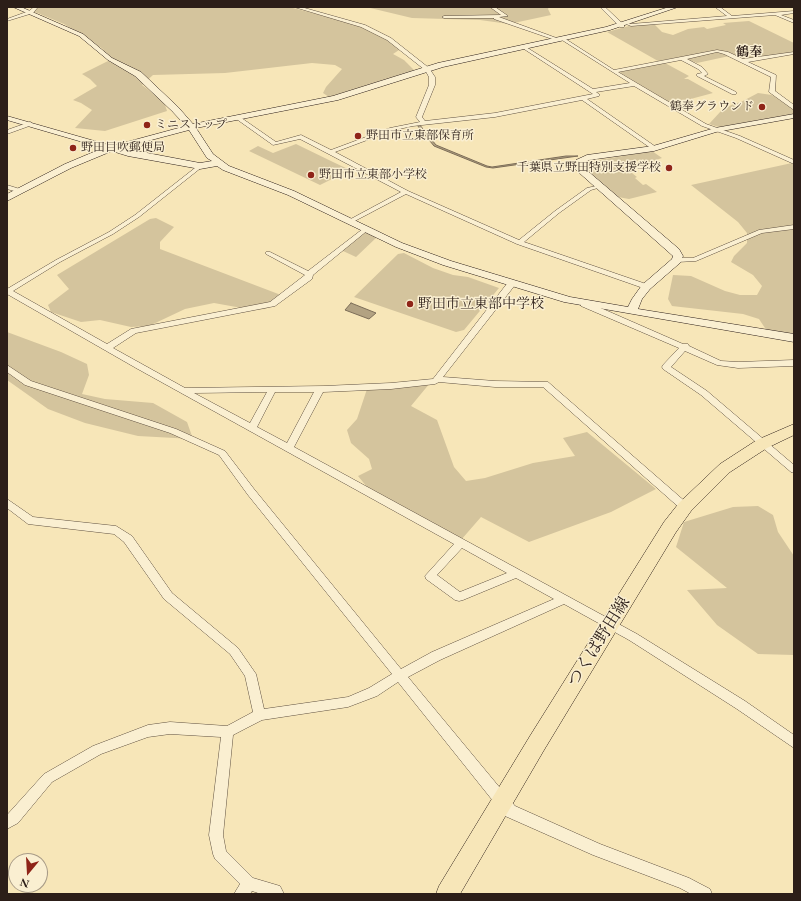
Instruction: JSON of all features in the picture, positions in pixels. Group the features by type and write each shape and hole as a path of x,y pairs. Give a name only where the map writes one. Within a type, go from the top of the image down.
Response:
{"main road":[{"name":"つくば野田線","path":"447,894 670,527 685,507 725,468 762,444 794,429"}],"street":[{"path":"16,7 33,10 82,35 110,59 138,74 175,109 191,127 210,156 226,168 243,176 291,193 349,222 430,257 550,296 584,304 794,338"},
{"path":"296,7 364,26 389,39 428,69 432,77 432,85 419,118 423,122"},
{"path":"444,17 506,16 492,7"},
{"path":"602,7 625,25 794,12"},
{"path":"7,198 68,166 109,149 191,127 335,98 428,69 625,25 675,7"},
{"path":"717,7 731,17"},
{"path":"7,20 33,10"},
{"path":"776,14 794,22"},
{"path":"493,16 562,40 684,114 715,130 738,137 794,162"},
{"path":"652,16 661,23"},
{"path":"331,152 392,129 423,122 495,115 597,95 526,48"},
{"path":"614,71 717,51 743,61 774,76 772,92 794,108"},
{"path":"743,61 794,53"},
{"path":"682,58 700,68 705,74 699,76 734,93"},
{"path":"592,91 635,84"},
{"path":"583,98 654,148"},
{"path":"677,260 678,256 675,252 579,168 579,162 581,160 654,148 715,130 794,116"},
{"path":"7,118 109,149 200,166 218,163"},
{"path":"238,118 275,144 301,136 406,192 519,243 646,287"},
{"path":"7,132 30,124"},
{"path":"7,291 58,261 111,233 137,216 200,166"},
{"path":"519,243 557,212 589,189 599,186"},
{"path":"7,187 21,191"},
{"path":"349,222 406,192"},
{"path":"632,312 637,299 646,287 677,260 694,260 761,231 794,227"},
{"path":"108,347 134,331 272,304 309,277 309,274 366,229"},
{"path":"268,253 309,274"},
{"path":"185,390 320,389 390,386 435,381 512,283"},
{"path":"7,291 633,637 721,692 794,742"},
{"path":"584,304 720,362 728,364 794,363"},
{"path":"685,346 666,367 704,393 794,470"},
{"path":"7,368 28,383 174,431 222,453 251,492 510,810 598,850 684,883 705,894"},
{"path":"437,379 495,384 545,384 685,507"},
{"path":"290,447 320,389"},
{"path":"252,427 272,390"},
{"path":"7,504 31,521 116,530 128,539 168,596 234,651 250,674 260,715"},
{"path":"462,542 430,576 459,598 518,573"},
{"path":"7,823 48,778 98,750 148,731 170,728 228,732 260,715 348,702 374,692 400,675 484,634 565,599"},
{"path":"228,732 216,835 220,854 245,889 275,891 277,894"}],"shaded area":[{"path":"37,7 289,7 371,28 399,44 402,48 393,54 404,60 415,71 329,97 323,93 326,87 342,69 335,65 312,63 225,73 153,75 142,85 164,102 167,111 105,131 75,128 92,110 73,100 97,86 82,74 108,61 103,49 64,24 35,12 34,11"},
{"path":"366,7 549,7 548,9 551,15 509,24 480,20 412,18"},
{"path":"749,21 794,43 794,53 744,60 734,55 697,63 680,57 658,61 607,32 629,26 654,24 662,32 673,35 688,29 704,27 707,29 726,25 723,23"},
{"path":"665,63 689,76 684,79 688,79 713,93 672,104 619,72"},
{"name":"鶴奉グラウンド","path":"758,93 772,95 794,109 794,114 719,127 709,124 721,111"},
{"path":"419,124 436,145 487,166 492,167 566,156 578,156 493,168 486,167 434,146 417,125"},
{"path":"296,144 350,170 320,185 249,151 258,146 273,153"},
{"path":"652,151 662,158 644,164 640,160 622,165 637,177 635,178 643,185 646,184 657,192 629,199 618,197 585,168 585,163 588,162"},
{"path":"792,163 794,164 794,337 771,337 759,319 743,314 672,306 668,299 673,275 691,276 725,291 740,295 757,295 762,286 753,275 731,262 734,256 747,243 747,233 738,222 691,185"},
{"path":"156,218 174,227 160,242 160,249 281,295 279,303 265,309 253,310 214,303 185,309 149,326 131,327 100,320 81,322 51,312 48,305 69,289 57,275 150,219"},
{"path":"366,232 377,237 356,257 343,251 342,249"},
{"path":"404,253 433,268 453,275 468,277 499,288 464,330 456,332 354,297 398,254"},
{"path":"351,303 376,313 369,319 345,310"},
{"path":"7,332 61,352 87,364 89,375 82,394 105,399 153,403 187,422 193,439 138,436 85,423 48,409 7,380"},
{"path":"430,383 411,406 437,420 454,467 466,481 485,478 533,463 575,456 563,438 587,432 656,489 611,512 529,542 481,517 461,540 367,487 358,476 372,469 369,459 351,443 347,430 357,419 367,389"},
{"path":"758,506 773,515 778,532 794,556 794,655 758,654 717,625 687,590 727,588 676,547 684,522 733,507"}],"place":[{"name":"鶴奉グラウンド","path":"762,107"},
{"name":"ミニストップ","path":"147,125"},
{"name":"野田市立東部保育所","path":"358,136"},
{"name":"野田目吹郵便局","path":"73,148"},
{"name":"千葉県立野田特別支援学校","path":"669,168"},
{"name":"野田市立東部小学校","path":"311,175"},
{"name":"野田市立東部中学校","path":"410,304"}],"district":[{"name":"鶴奉","path":"749,52"}]}
